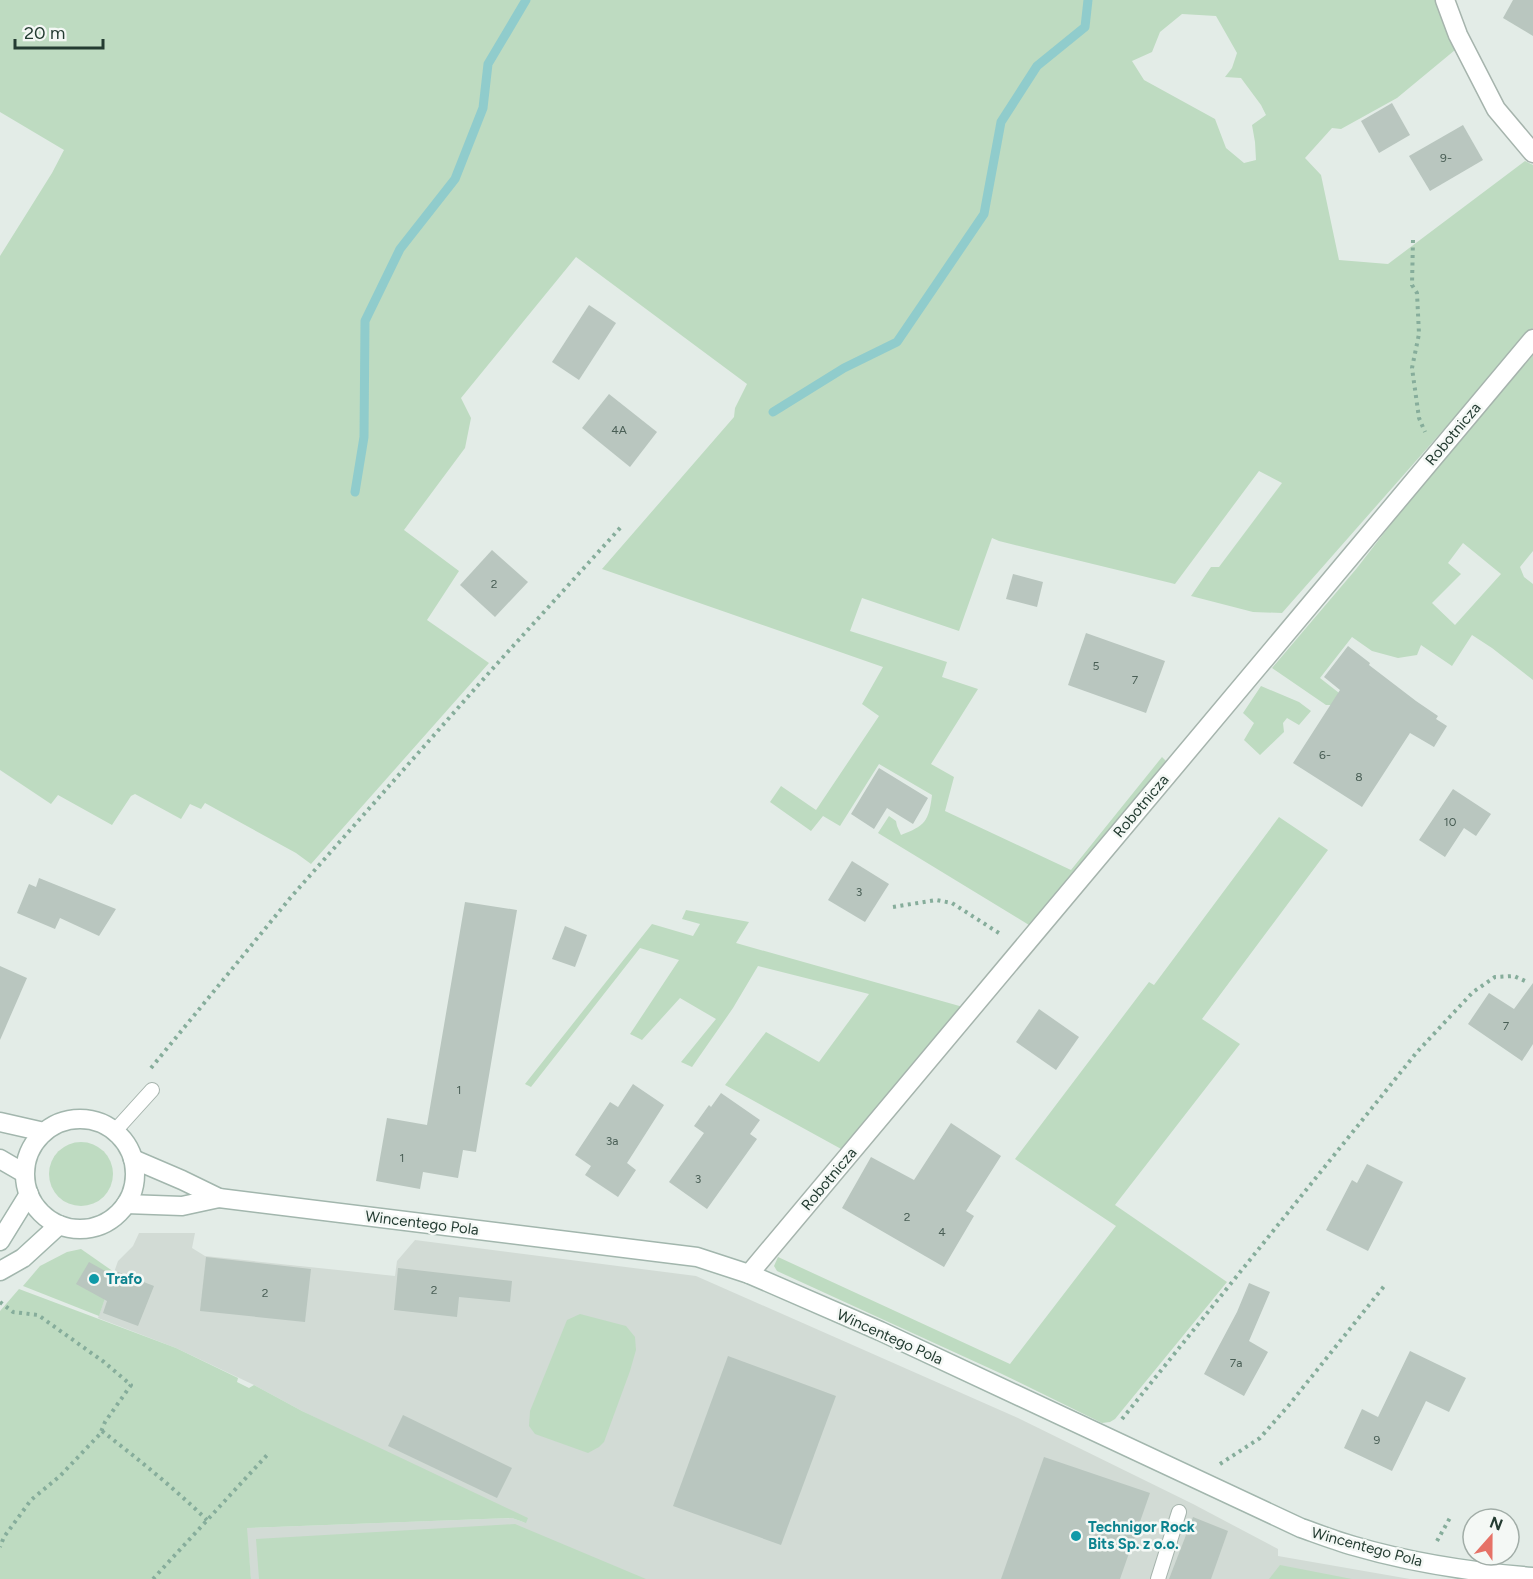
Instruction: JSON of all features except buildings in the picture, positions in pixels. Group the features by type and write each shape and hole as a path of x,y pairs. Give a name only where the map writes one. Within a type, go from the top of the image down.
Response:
{"street":[{"path":"1445,0 1458,35 1496,109 1533,153"},
{"name":"Robotnicza","path":"749,1274 1016,945 1533,339"},
{"path":"73,1119 88,1119 114,1131 127,1145 133,1159 135,1175 133,1190 126,1204 116,1216 102,1225 87,1229 71,1229 43,1215 33,1203 26,1189 24,1173 33,1144 57,1123 73,1119"},
{"path":"0,1122 44,1132"},
{"path":"0,1159 24,1173"},
{"name":"Wincentego Pola","path":"133,1159 219,1198 697,1257 749,1274 880,1331 1301,1528 1353,1546 1414,1561 1482,1573 1533,1577"},
{"path":"0,1241 29,1194"},
{"name":"Wincentego Pola","path":"126,1204 182,1206 219,1198"},
{"path":"0,1271 23,1258 59,1225"}],"lane":[{"path":"114,1131 152,1090"},
{"path":"1158,1579 1179,1512"}],"path":[{"path":"1413,240 1412,285 1417,293 1419,334 1412,368 1419,418 1436,455"},
{"path":"151,1069 299,888 621,527"},
{"path":"892,907 936,900 952,903 1016,945"},
{"path":"1117,1424 1417,1052 1473,992 1495,977 1514,976 1525,981"},
{"path":"1219,1464 1260,1438 1385,1285"},
{"path":"0,1302 13,1312 38,1315 104,1362 131,1385 105,1422 102,1431 60,1476 31,1500 4,1537 0,1547"},
{"path":"102,1431 183,1497 207,1520"},
{"path":"153,1579 267,1455"}],"shaded area":[{"path":"139,1233 195,1233 192,1248 205,1256 395,1276 397,1261 415,1240 696,1276 1018,1418 1193,1504 1278,1549 1278,1556 1410,1579 251,1579 246,1528 512,1518 526,1523 254,1385 176,1348 98,1318 118,1261 133,1246"}],"green space":[{"path":"0,0 1437,0 1455,50 1397,98 1341,129 1332,128 1305,158 1321,175 1339,260 1388,264 1525,161 1533,165 1533,328 1282,613 1253,612 1191,596 1211,567 1219,567 1282,483 1259,471 1175,584 992,538 959,631 862,598 850,631 947,662 942,677 978,689 931,764 954,777 945,811 1071,870 1162,757 1166,761 1029,925 878,833 889,816 896,821 901,835 916,829 927,817 932,795 879,764 840,826 823,816 811,831 770,802 781,786 816,810 879,716 862,704 883,667 602,569 734,417 735,408 747,384 576,257 461,398 471,418 465,448 404,530 459,571 427,620 489,663 311,864 296,853 205,803 201,809 190,804 181,819 135,794 131,796 112,825 58,795 51,804 0,770 0,256 64,150 0,112","holes":["1182,14 1216,16 1237,53 1232,68 1225,77 1241,78 1266,115 1252,125 1256,160 1244,163 1226,148 1215,119 1144,80 1132,61 1152,52 1160,32"]},
{"path":"1533,355 1533,551 1520,567 1524,577 1533,584 1533,680 1472,635 1452,666 1421,645 1417,655 1398,658 1372,651 1352,637 1320,678 1348,700 1335,705 1326,705 1272,668 1357,568 1408,502","holes":["1463,543 1501,574 1455,625 1432,603 1461,574 1448,563"]},
{"path":"1261,686 1299,702 1311,711 1299,725 1287,718 1283,723 1284,732 1260,755 1244,740 1254,723 1243,713"},
{"path":"1279,817 1328,850 1202,1019 1240,1044 1115,1205 1227,1282 1115,1419 1102,1423 1002,1374 777,1271 774,1266 778,1257 1010,1364 1116,1226 1015,1159 1149,982 1154,985"},
{"path":"686,910 749,922 736,943 963,1007 843,1150 725,1085 766,1032 819,1062 869,994 758,966 733,1008 692,1067 681,1062 716,1019 680,998 642,1040 630,1034 679,960 640,948 531,1087 525,1084 652,924 693,936 700,924 682,919"},
{"path":"81,1142 99,1148 107,1156 113,1174 107,1192 99,1200 81,1206 63,1200 55,1192 49,1174 55,1156 63,1148"},
{"path":"81,1249 114,1272 99,1316 23,1286 40,1266 67,1252"},
{"path":"19,1289 176,1348 238,1378 237,1382 249,1388 254,1385 302,1411 528,1518 526,1523 512,1518 247,1528 251,1579 0,1579 0,1311"},
{"path":"580,1314 626,1326 635,1337 636,1350 604,1442 588,1453 535,1434 529,1426 530,1411 567,1320"},
{"path":"515,1524 646,1579 259,1579 256,1539"},
{"path":"1280,1565 1352,1579 1269,1579"}],"waterway":[{"path":"355,492 364,437 365,321 400,249 455,179 483,108 488,64 526,0"},
{"path":"773,412 844,368 897,342 984,214 1001,122 1037,66 1085,27 1088,0"}],"place":[{"name":"Trafo","path":"94,1279"},
{"name":"Technigor Rock Bits Sp. z o.o.","path":"1076,1536"}]}
